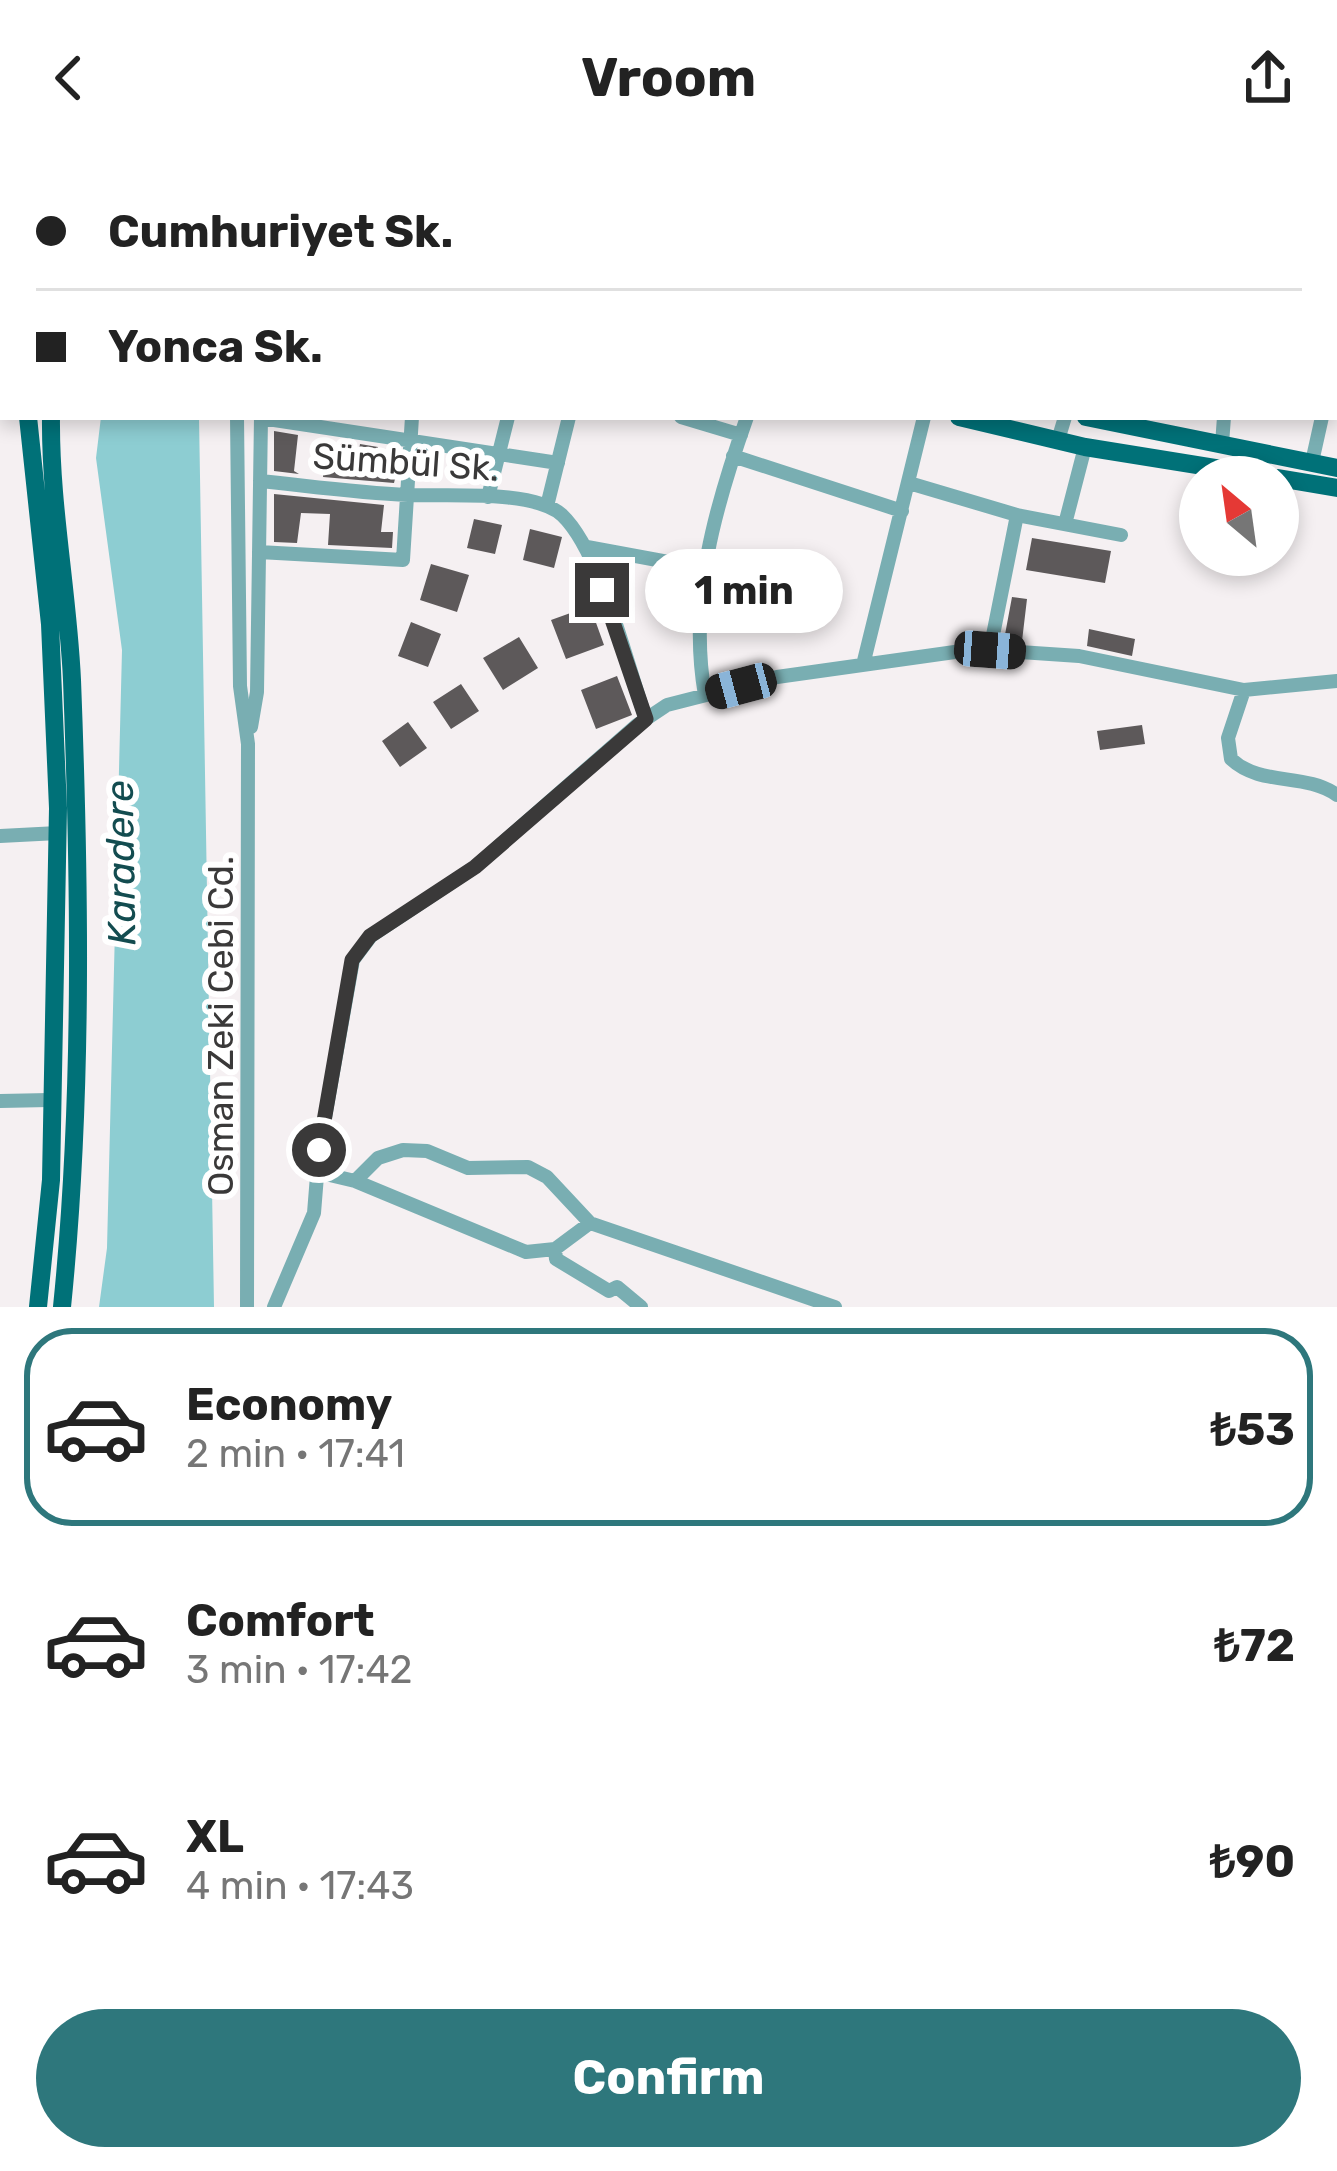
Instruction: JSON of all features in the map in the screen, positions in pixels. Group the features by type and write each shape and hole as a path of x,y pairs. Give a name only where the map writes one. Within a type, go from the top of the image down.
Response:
{"main road":[{"path":"28,420 50,624 58,833 51,1180 38,1307"},
{"path":"51,420 50,457 72,676 76,843 74,1192 62,1307"},
{"path":"972,420 1084,447 1179,462"},
{"path":"1101,420 1337,468"},
{"path":"1299,481 1337,488"}],"street":[{"name":"Osman Zeki Cebi Cd.","path":"237,420 240,686 248,744 248,1307"},
{"name":"Osman Zeki Cebi Cd.","path":"248,744 257,692 261,420"},
{"path":"279,420 558,463"},
{"path":"259,552 403,560 412,420"},
{"path":"488,497 507,420"},
{"path":"568,420 547,506 560,513 587,547 646,719"},
{"path":"692,420 741,435"},
{"path":"705,695 697,647 713,514 746,420"},
{"path":"863,664 923,420"},
{"path":"1058,440 1064,420"},
{"path":"1222,444 1224,420"},
{"path":"1312,462 1321,420"},
{"path":"1065,524 1084,447"},
{"path":"733,456 902,511"},
{"name":"Sümbül Sk.","path":"260,481 406,495 488,497 547,506"},
{"path":"909,483 1017,515 1121,535"},
{"path":"990,650 1017,515"},
{"path":"587,547 706,569"},
{"path":"274,1307 314,1213 352,960 370,936 475,867 667,705 777,677 990,650 1079,656 1244,690 1337,681"},
{"path":"1244,690 1228,738 1231,759 1264,777 1317,781 1337,795"},
{"path":"0,836 58,833"},
{"path":"0,1101 50,1100"},
{"path":"356,1181 378,1158 403,1150 427,1151 468,1168 528,1167 547,1177 590,1223 835,1307"},
{"path":"317,1172 356,1181 526,1252 554,1250 590,1223"},
{"path":"554,1250 556,1259 609,1291 617,1287 627,1291 641,1307"}],"water":[{"name":"Karadere","path":"101,420 199,420 214,1307 99,1307 107,1248 122,650 96,458"}],"building":[{"path":"274,431 298,435 294,471 299,474 274,471"},
{"path":"360,444 378,447 375,465 398,466 394,483 323,477 325,458 357,461"},
{"path":"274,494 384,505 381,532 393,532 392,548 328,545 330,514 301,513 297,543 274,542"},
{"path":"474,519 502,525 495,554 467,548"},
{"path":"530,529 562,537 554,568 523,560"},
{"path":"1032,538 1111,551 1105,583 1026,570"},
{"path":"431,564 469,575 457,612 420,600"},
{"path":"1012,597 1027,599 1022,641 1004,640"},
{"path":"590,606 604,645 566,659 551,620"},
{"path":"411,622 441,634 428,667 398,656"},
{"path":"1089,629 1135,639 1132,656 1087,646"},
{"path":"519,637 538,668 503,690 483,658"},
{"path":"617,676 632,715 596,729 581,690"},
{"path":"461,684 479,711 451,729 433,702"},
{"path":"408,722 427,748 400,767 382,741"},
{"path":"1142,725 1145,744 1100,750 1097,731"}],"route":[{"path":"319,1150 352,960 370,936 475,867 646,719 602,590"}]}
